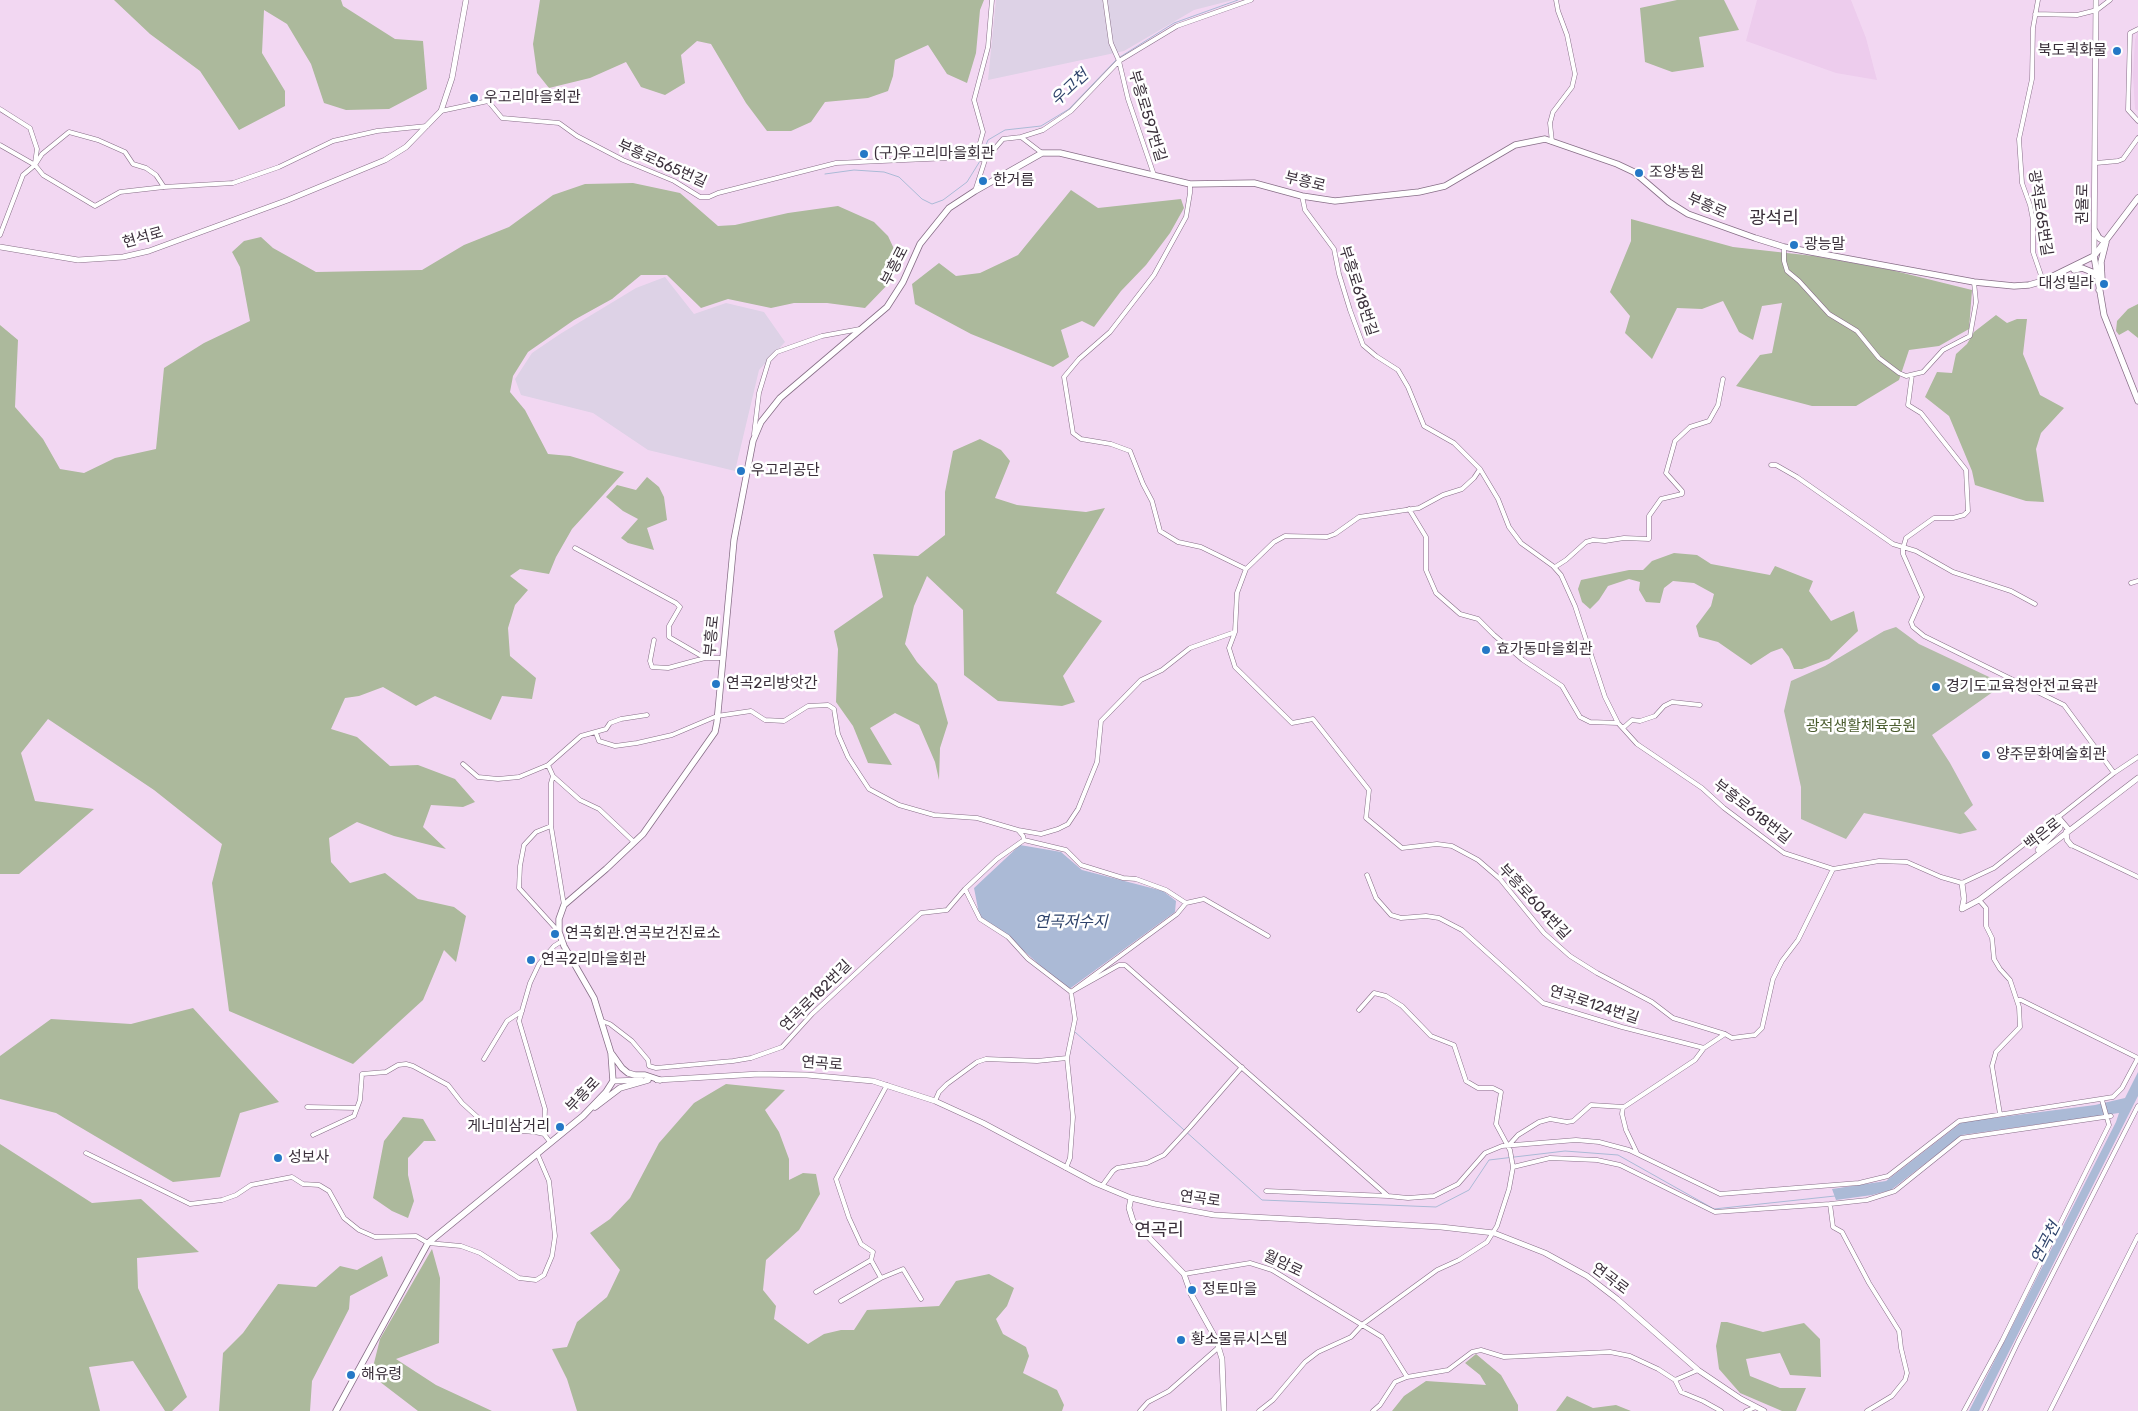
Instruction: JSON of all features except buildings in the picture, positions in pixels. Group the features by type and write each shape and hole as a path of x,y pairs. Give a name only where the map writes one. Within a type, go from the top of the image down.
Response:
{"main road":[{"name":"부흥로","path":"336,1411 428,1243 583,1116 606,1092 612,1081 612,1053 594,998 562,941 559,932 559,919 564,905 643,834 715,732 734,540 753,441 761,422 776,403 887,307 903,282 920,244 949,208 1042,153 1060,153 1190,184 1254,183 1302,196 1335,201 1419,192 1446,186 1516,145 1545,139 1618,164 1634,172 1653,186 1669,202 1704,221 1784,247 1974,282 2014,286 2029,285 2043,281 2094,256 2138,198"},
{"path":"2094,231 2099,238 2106,242 2101,262 2102,280 2098,290"},
{"name":"권율로","path":"2094,256 2098,290 2106,322 2138,401"},
{"path":"2062,272 2082,268 2092,272 2097,277"},
{"path":"612,1053 617,1063 628,1073 645,1075 660,1080"},
{"path":"583,1116 620,1088 648,1080"}],"street":[{"path":"0,145 35,165 43,176 95,206 120,192 233,183 279,166 333,141 377,132 426,126 441,111 452,78 466,0"},
{"path":"975,191 984,159 976,157 983,132 974,100 988,47 992,0"},
{"name":"부흥로597번길","path":"1104,0 1111,43 1120,61 1128,99 1155,177"},
{"name":"부흥로597번길","path":"984,159 1003,139 1021,137 1044,130 1071,111 1120,61 1177,26 1251,0"},
{"path":"1552,142 1550,123 1554,112 1572,87 1574,74 1567,35 1556,0"},
{"name":"광적로65번길","path":"2038,0 2032,41 2032,80 2019,139 2022,183 2033,220 2033,252 2043,281"},
{"name":"권율로","path":"2094,256 2096,0"},
{"path":"2035,14 2077,15 2097,10 2110,0"},
{"path":"2138,29 2130,34 2128,110 2138,121"},
{"name":"부흥로565번길","path":"441,111 488,101 502,118 559,123 577,136 623,160 674,181 700,196 709,197 718,193 836,163 976,157"},
{"path":"0,109 30,128 36,149 35,165"},
{"name":"현석로","path":"0,247 78,260 123,257 149,251 288,200 385,160 406,147 426,126"},
{"path":"0,235 23,175 35,165 42,154 69,132 98,140 125,152 133,164 146,168 156,175 164,187"},
{"path":"1021,137 1042,153"},
{"path":"2096,163 2123,159 2138,138"},
{"path":"1190,184 1186,217 1154,276 1110,332 1079,359 1064,377 1073,433 1081,439 1111,444 1130,452 1152,501 1160,531 1178,542 1201,547 1246,569 1274,542 1285,536 1327,537 1335,534 1359,517 1419,508 1430,501 1462,489 1474,478 1480,469"},
{"name":"부흥로618번길","path":"1302,196 1306,210 1334,249 1347,301 1363,344 1376,356 1398,370 1408,387 1424,426 1454,442 1480,469 1498,499 1509,527 1521,543 1555,567 1576,606 1605,697 1618,723 1637,744 1702,788 1724,808 1784,853 1834,869 1879,861 1907,862 1941,877 1962,883"},
{"path":"1784,247 1784,261 1787,270 1829,314 1857,331 1878,358 1899,374 1906,376 1923,372 1943,350 1970,336 1976,302 1974,282"},
{"name":"부흥로","path":"753,441 759,393 769,360 777,352 822,336 863,328"},
{"path":"1912,376 1908,405 1921,413 1968,475 1968,511 1964,515 1953,518 1934,518 1906,538 1903,548 1912,577 1922,597 1911,622 1913,627 1924,636 2064,705 2114,773"},
{"path":"1555,567 1586,542 1624,538 1649,539 1649,516 1660,499 1682,494 1666,473 1675,441 1690,427 1709,421 1718,405 1723,379"},
{"path":"1771,465 1776,465 1797,477 1893,544 1916,551 1954,572 2011,591 2035,604"},
{"path":"1409,509 1426,537 1426,570 1436,593 1460,614 1478,619 1523,660 1562,686 1580,717 1590,722 1618,723"},
{"path":"575,548 676,603 680,607 669,626 669,637 705,658"},
{"name":"부흥로604번길","path":"1246,569 1238,593 1234,632 1229,648 1235,667 1292,723 1313,719 1368,790 1366,818 1402,848 1437,844 1452,846 1478,860 1500,880 1544,933 1570,956 1597,973 1652,1002 1673,1018 1725,1034 1732,1038 1755,1035 1762,1028 1773,979 1782,961 1798,940 1834,869"},
{"path":"2131,583 2138,581"},
{"path":"596,733 599,742 615,746 672,735 717,716 751,711 765,720 784,721 808,706 828,705 834,709 838,734 848,757 869,789 899,805 934,815 977,818 1018,830 1041,834 1068,824 1078,809 1097,762 1102,721 1141,680 1162,670 1190,648 1234,632"},
{"path":"654,640 650,661 652,667 668,668 705,658 722,658"},
{"path":"1623,728 1632,720 1655,716 1664,706 1672,702 1700,705"},
{"path":"463,764 478,777 518,777 548,766 581,736 606,729 610,723 621,718 647,715"},
{"path":"1962,883 1994,868 2114,773 2138,757"},
{"path":"548,766 553,775 580,800 599,809 634,842"},
{"path":"553,775 551,783 552,826 564,905"},
{"name":"백은로","path":"1962,883 1964,899 1962,909 1979,900 2138,778"},
{"path":"2058,817 2067,831 2066,840 2071,845 2138,877"},
{"path":"2026,864 2060,828 2058,817"},
{"path":"552,826 536,832 524,845 520,866 519,888 559,932"},
{"path":"1018,830 1024,840 1066,850 1081,865 1123,878 1143,881 1166,890 1186,903"},
{"name":"연곡로182번길","path":"602,1021 610,1024 632,1041 648,1060 648,1066 656,1068 751,1058 782,1047 812,1014 921,913 947,910 965,889 997,859 1024,840"},
{"name":"연곡로124번길","path":"1367,875 1376,898 1391,915 1401,918 1426,916 1439,918 1462,930 1543,1003 1622,1028 1704,1048"},
{"path":"965,889 980,919 1008,938 1028,959 1071,992 1074,1026 1067,1058 1073,1117 1070,1158 1066,1168"},
{"path":"1071,992 1177,914 1186,903 1204,899 1268,936"},
{"path":"1979,900 1986,908 1986,926 1992,938 1994,959 2010,980 2018,1000 2020,1027 1996,1052 1992,1066 2000,1114"},
{"path":"550,1142 544,1134 545,1109 519,1022 530,983 539,964 554,946 562,941"},
{"path":"1071,992 1119,966 1125,965 1388,1196"},
{"path":"1259,1411 1273,1400 1305,1362 1318,1352 1351,1337 1363,1324 1382,1312 1437,1270 1476,1250 1487,1242 1494,1233 1509,1189 1513,1165 1509,1145 1496,1124 1501,1092 1493,1088 1478,1088 1466,1080 1454,1045 1431,1036 1402,1006 1386,996 1374,994 1359,1010"},
{"path":"1266,1190 1408,1198 1434,1196 1458,1184 1485,1153 1509,1145 1576,1140 1599,1142 1637,1153 1720,1194 1859,1183 1888,1176 1959,1121 2102,1100 2113,1097 2122,1088 2138,1058 2018,1000"},
{"path":"484,1059 507,1021 522,1011"},
{"path":"1509,1145 1518,1135 1539,1122 1550,1119 1567,1122 1573,1121 1591,1105 1623,1107 1695,1060 1704,1048 1725,1034"},
{"path":"935,1101 939,1092 947,1084 977,1062 986,1059 1037,1061 1067,1058"},
{"path":"313,1135 354,1116 362,1074 386,1072 398,1065 406,1064 448,1084 462,1103 484,1123 498,1129 544,1134"},
{"path":"1102,1186 1113,1171 1147,1163 1164,1155 1242,1067"},
{"name":"연곡로","path":"612,1081 759,1074 807,1075 873,1081 935,1101 983,1123 1102,1186 1131,1198 1178,1210 1214,1215 1419,1226 1494,1233 1545,1253 1587,1276 1617,1299 1698,1370 1726,1390 1764,1411"},
{"path":"881,1278 871,1260 873,1252 861,1244 848,1218 836,1179 887,1085"},
{"path":"1964,1411 2002,1341 2109,1125 2109,1116 2102,1100"},
{"path":"1985,1411 2138,1106"},
{"path":"307,1107 357,1108"},
{"path":"1623,1107 1622,1114 1626,1130 1637,1153"},
{"path":"1513,1165 1550,1158 1578,1158 1605,1162 1634,1170 1715,1212 1830,1204 1867,1200 1895,1191 1961,1138 2109,1116"},
{"path":"86,1153 121,1168 142,1182 190,1204 222,1200 236,1195 252,1185 292,1177 303,1184 319,1186 329,1191 344,1218 359,1230 375,1237 416,1236 428,1243 461,1246 480,1253 519,1278 536,1280 544,1275 552,1256 555,1236 549,1181 537,1153"},
{"path":"1131,1198 1129,1208 1133,1221 1184,1274 1188,1287 1219,1347 1222,1360 1224,1411"},
{"path":"1830,1204 1833,1227 1842,1232 1869,1283 1899,1330 1907,1373 1906,1380 1892,1396 1867,1411"},
{"path":"2050,1411 2138,1236"},
{"path":"816,1292 871,1260"},
{"name":"월암로","path":"1184,1274 1250,1263 1272,1270 1382,1337 1407,1377"},
{"path":"841,1301 881,1278 903,1269 920,1299"},
{"path":"1140,1411 1148,1402 1169,1390 1192,1372 1219,1347"},
{"path":"1373,1411 1380,1405 1395,1382 1407,1377 1422,1376 1448,1370 1472,1352 1481,1350 1504,1357 1610,1352 1630,1356 1675,1380 1681,1392 1721,1411"},
{"path":"1675,1380 1698,1370"},
{"path":"1746,1411 1756,1407"}],"shaded area":[{"path":"996,0 1233,0 1194,10 1124,51 988,80"},
{"path":"1757,0 1851,0 1866,38 1877,80 1836,73 1746,41"},
{"path":"2138,30 2138,111 2135,109 2133,75 2135,40"},
{"path":"665,277 694,314 726,303 764,312 785,342 759,370 735,471 648,450 593,413 521,395 515,379 532,353 636,288"}],"green space":[{"path":"114,0 341,0 343,6 395,39 423,41 427,89 389,109 346,110 324,103 311,64 287,24 264,10 262,53 285,91 285,106 239,130 200,71 150,34"},
{"path":"540,0 984,0 980,10 976,53 967,83 947,74 928,45 895,60 893,76 888,91 868,98 825,102 811,122 791,131 767,131 746,103 711,44 697,41 681,55 685,83 665,95 641,87 626,62 590,78 549,88 537,73 533,44"},
{"path":"1677,0 1724,0 1739,30 1699,37 1704,67 1672,72 1645,62 1640,8"},
{"path":"633,183 680,193 718,226 735,225 788,213 838,206 874,222 888,236 895,251 904,254 893,269 892,280 865,308 827,303 794,303 771,308 728,299 701,308 667,275 641,275 612,299 574,320 528,352 513,376 510,392 525,410 548,454 570,456 624,472 572,529 556,557 549,574 520,569 510,576 528,590 515,605 508,628 510,656 536,678 532,699 502,696 491,720 435,696 416,706 383,687 359,696 345,698 331,729 357,737 390,766 418,765 455,779 475,802 463,807 431,805 423,827 446,849 394,836 357,822 329,838 331,862 350,883 385,873 418,899 454,907 466,916 456,962 444,950 423,1000 353,1064 229,1011 212,883 222,844 154,790 48,719 21,753 35,801 94,809 19,874 0,874 0,325 18,340 15,407 43,439 60,469 84,473 115,458 156,449 164,368 204,343 250,321 240,267 232,252 244,241 261,237 273,248 316,272 422,270 464,245 509,227 553,195 585,184"},
{"path":"1071,190 1098,208 1181,199 1184,208 1170,233 1146,265 1121,291 1094,327 1082,321 1061,330 1069,357 1053,367 971,334 915,304 912,284 939,263 956,276 980,273 1018,255"},
{"path":"1631,219 1733,247 1814,256 1891,270 1972,290 1969,329 1939,346 1909,350 1899,380 1856,406 1812,406 1736,386 1760,355 1772,353 1782,303 1762,306 1753,340 1739,332 1723,301 1702,309 1677,308 1652,359 1625,333 1630,316 1610,292 1631,241"},
{"path":"2138,304 2138,338 2128,330 2119,335 2116,331 2117,321 2128,309"},
{"path":"1996,315 2007,323 2017,319 2027,319 2023,354 2040,395 2064,408 2041,433 2036,449 2044,502 2026,501 1975,485 1972,471 1949,416 1925,397 1937,372 1952,373 1956,354 1967,344 1974,332"},
{"path":"980,439 1001,450 1010,461 995,498 1017,505 1086,512 1105,508 1056,593 1102,621 1063,676 1075,702 1062,706 998,701 964,675 963,610 927,576 914,606 905,644 917,662 937,684 948,723 940,748 939,780 935,762 919,725 895,713 870,728 892,765 868,763 853,726 836,702 838,649 834,631 883,597 873,554 918,556 945,535 945,492 953,451"},
{"path":"647,477 659,487 664,497 667,520 647,528 654,550 628,543 621,538 638,519 623,511 606,497 617,485 636,490"},
{"path":"1674,553 1697,555 1711,564 1770,575 1775,566 1813,581 1809,591 1831,621 1854,611 1858,631 1829,659 1802,669 1794,669 1789,657 1782,648 1771,652 1751,665 1718,642 1699,637 1696,626 1711,606 1714,594 1694,583 1673,581 1664,588 1660,603 1646,602 1639,590 1640,582 1629,579 1608,586 1599,600 1590,609 1582,602 1578,589 1581,580 1629,570 1643,570 1652,561"},
{"name":"광적생활체육공원","path":"1896,627 1919,644 2004,684 1932,735 1973,805 1964,813 1977,830 1960,834 1864,813 1846,839 1801,819 1801,787 1784,711 1791,681 1825,666 1884,631"},
{"path":"193,1008 279,1102 240,1113 220,1177 173,1182 56,1113 0,1099 0,1056 51,1019 131,1024"},
{"path":"726,1084 785,1090 765,1110 779,1132 789,1159 789,1180 803,1173 816,1174 820,1194 799,1230 766,1260 763,1290 776,1306 774,1319 808,1344 824,1334 841,1330 854,1330 867,1310 939,1306 956,1281 989,1274 1014,1288 1007,1306 996,1319 1003,1334 1026,1347 1029,1356 1023,1373 1057,1390 1064,1405 1062,1411 577,1411 567,1379 552,1349 567,1347 577,1322 607,1297 620,1270 590,1233 610,1219 630,1198 659,1143 694,1103"},
{"path":"403,1117 423,1119 436,1141 424,1141 408,1158 408,1175 414,1201 408,1218 392,1211 373,1198 384,1141"},
{"path":"0,1144 92,1203 141,1199 199,1252 137,1258 138,1288 187,1397 172,1411 165,1411 133,1361 89,1367 100,1411 0,1411"},
{"path":"432,1249 440,1278 439,1343 396,1359 436,1385 492,1411 418,1411 371,1375 380,1339"},
{"path":"382,1256 388,1276 350,1296 349,1309 312,1381 310,1411 219,1411 223,1353 243,1333 278,1284 316,1287 340,1266 357,1270"},
{"path":"1721,1322 1763,1332 1804,1323 1820,1339 1821,1377 1790,1375 1780,1353 1746,1359 1750,1376 1780,1388 1806,1388 1796,1411 1782,1411 1740,1393 1719,1369 1716,1346"},
{"path":"1476,1354 1501,1375 1518,1405 1518,1411 1392,1411 1404,1396 1426,1381 1486,1385 1480,1375 1465,1363"},
{"path":"1567,1396 1593,1408 1616,1405 1631,1411 1556,1411"}],"water":[{"name":"연곡저수지","path":"1020,845 1061,852 1082,870 1163,891 1176,901 1175,912 1068,990 1008,937 980,919 974,888"},
{"path":"2138,1072 2138,1096 1979,1411 1969,1411 2119,1113 1962,1135 1891,1190 1872,1195 1836,1200 1832,1189 1886,1181 1962,1122 2095,1105 2125,1098"}],"waterway":[{"name":"우고천","path":"1120,57 1174,23 1238,0"},
{"name":"우고천","path":"981,157 988,140 1005,130 1041,126 1069,109 1117,59"},
{"name":"우고천","path":"825,174 854,170 884,172 899,177 922,199 932,204 943,200 967,182 980,161"},
{"path":"1075,1032 1262,1200 1436,1207 1469,1190 1489,1160 1565,1151 1618,1155 1714,1209 1835,1196"}],"place":[{"name":"북도퀵화물","path":"2117,51"},
{"name":"우고리마을회관","path":"474,98"},
{"name":"(구)우고리마을회관","path":"864,154"},
{"name":"조양농원","path":"1639,173"},
{"name":"한거름","path":"983,181"},
{"name":"광능말","path":"1794,245"},
{"name":"대성빌라","path":"2104,284"},
{"name":"우고리공단","path":"741,471"},
{"name":"효가동마을회관","path":"1486,650"},
{"name":"연곡2리방앗간","path":"716,684"},
{"name":"경기도교육청안전교육관","path":"1936,687"},
{"name":"양주문화예술회관","path":"1986,755"},
{"name":"연곡회관.연곡보건진료소","path":"555,934"},
{"name":"연곡2리마을회관","path":"531,960"},
{"name":"게너미삼거리","path":"560,1127"},
{"name":"성보사","path":"278,1158"},
{"name":"정토마을","path":"1192,1290"},
{"name":"황소물류시스템","path":"1181,1340"},
{"name":"해유령","path":"351,1375"}],"district":[{"name":"광석리","path":"1774,219"},
{"name":"연곡리","path":"1159,1231"}],"water label":[{"name":"연곡천","path":"2046,1243"}]}
